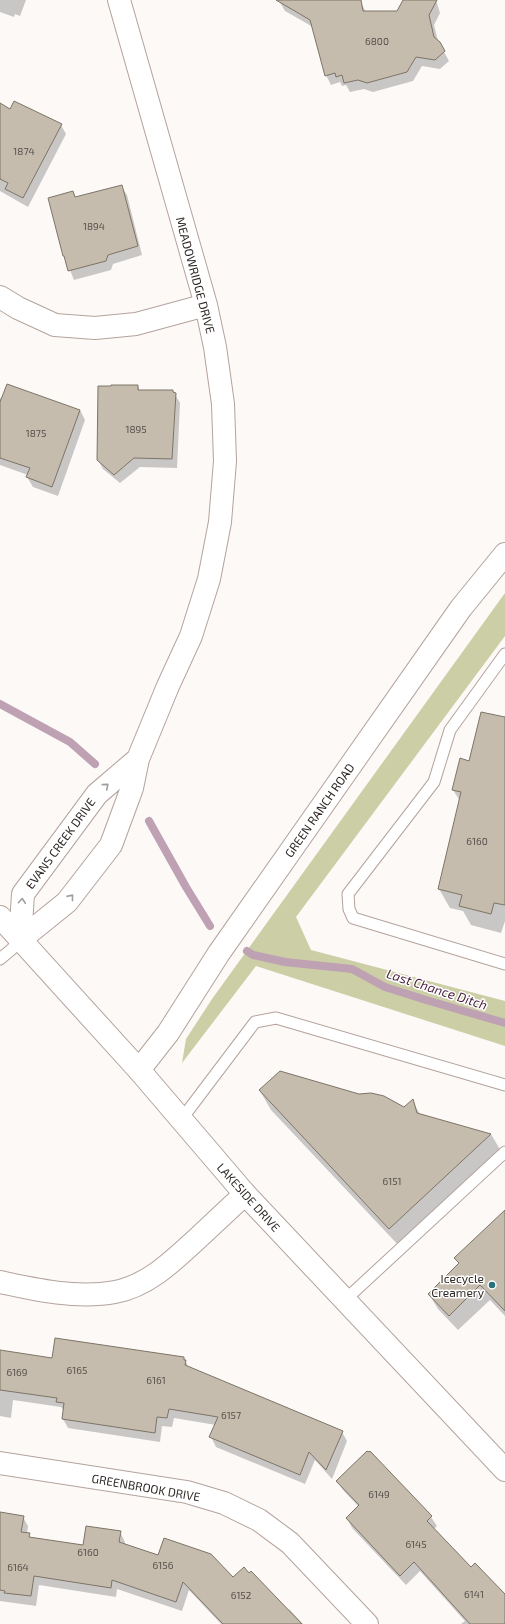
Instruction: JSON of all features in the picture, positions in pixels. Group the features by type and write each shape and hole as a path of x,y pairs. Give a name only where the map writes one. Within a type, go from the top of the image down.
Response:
{"street":[{"name":"MEADOWRIDGE DRIVE","path":"119,0 206,305 215,347 223,404 225,462 220,522 214,556"},
{"path":"0,297 18,308 55,325 95,328 136,324 206,305"},
{"name":"GREEN RANCH ROAD","path":"139,1070 168,1034 219,953 461,608 505,554"},
{"name":"EVANS CREEK DRIVE","path":"20,940 67,902 111,845 132,788 138,760 168,686 191,636 209,579 214,556"},
{"name":"EVANS CREEK DRIVE","path":"20,940 23,894 97,794 138,760"},
{"name":"LAKESIDE DRIVE","path":"0,917 139,1070 245,1194 505,1470"},
{"path":"0,1282 22,1287 85,1296 116,1292 145,1281 169,1264 245,1194"},
{"name":"GREENBROOK DRIVE","path":"0,1463 187,1492 224,1503 259,1520 290,1543 367,1624"}],"lane":[{"path":"505,654 450,730 434,782 348,894 349,909 353,918 505,964"},
{"path":"0,959 20,940"},
{"path":"181,1120 255,1022 276,1018 505,1085"},
{"path":"345,1300 505,1152"}],"green space":[{"path":"505,593 505,636 296,917 311,950 505,1001 505,1046 256,966 182,1063 186,1039 212,999"}],"building":[{"path":"276,0 361,0 363,11 397,11 403,0 437,0 429,15 434,37 440,42 445,51 435,60 416,57 407,72 367,83 358,80 344,83 342,75 336,77 335,73 325,76 310,20"},
{"path":"14,101 62,124 23,198 5,189 8,183 0,179 0,103 10,109"},
{"path":"122,185 138,246 108,255 106,261 68,271 48,198 73,191 75,197"},
{"path":"7,384 80,410 52,487 26,477 30,468 0,458 0,402"},
{"path":"138,385 138,390 173,390 173,392 176,393 172,459 134,458 114,475 97,460 98,386"},
{"path":"481,712 505,717 505,905 494,903 491,914 459,906 462,895 438,889 461,792 452,790 460,758 469,761"},
{"path":"280,1071 359,1094 371,1093 384,1096 404,1107 413,1099 417,1113 491,1134 389,1229 259,1090"},
{"name":"Icecycle Creamery","path":"505,1210 505,1311 480,1285 449,1316 428,1294 459,1263 454,1258"},
{"path":"55,1338 184,1357 184,1360 186,1360 185,1365 343,1431 326,1470 309,1452 300,1475 209,1437 218,1417 169,1409 167,1418 157,1417 155,1433 62,1419 64,1403 56,1402 57,1398 0,1390 0,1350 52,1358"},
{"path":"367,1451 370,1451 432,1516 427,1521 471,1567 475,1563 505,1594 505,1624 470,1624 414,1562 400,1576 346,1518 359,1505 336,1481"},
{"path":"0,1512 24,1516 21,1532 30,1533 29,1537 83,1545 86,1526 121,1531 119,1542 158,1555 164,1538 211,1554 233,1577 244,1567 249,1573 251,1571 302,1624 223,1624 183,1582 176,1602 112,1580 111,1588 34,1576 31,1596 4,1593 5,1591 0,1590"}],"waterway":[{"name":"Last Chance Ditch","path":"0,704 70,742 95,764"},
{"name":"Last Chance Ditch","path":"149,821 210,926"},
{"name":"Last Chance Ditch","path":"247,951 253,955 285,962 352,969 385,987 505,1023"}],"place":[{"name":"Icecycle Creamery","path":"492,1285"}]}
